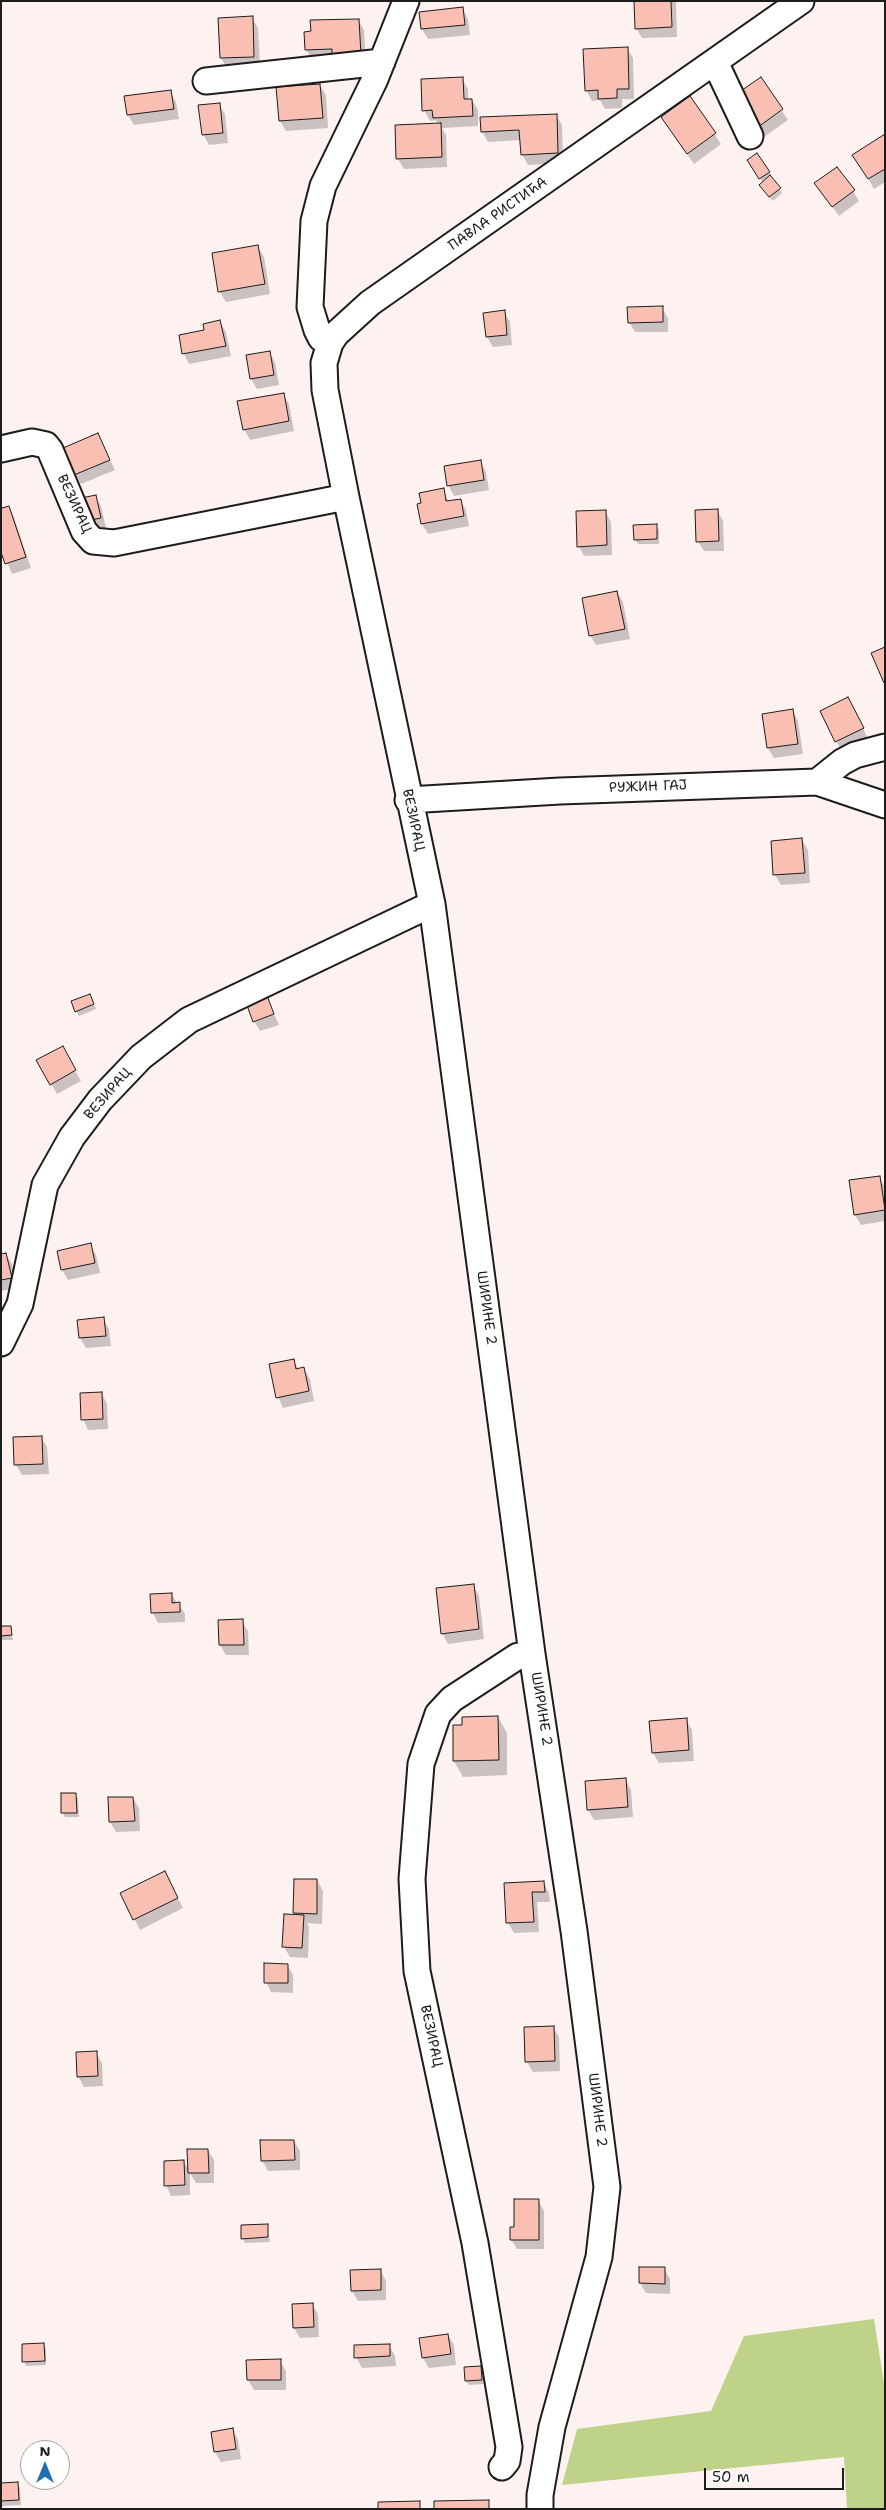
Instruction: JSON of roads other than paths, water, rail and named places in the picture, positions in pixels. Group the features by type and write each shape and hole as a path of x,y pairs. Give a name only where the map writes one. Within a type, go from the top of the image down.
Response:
{"street":[{"path":"330,343 321,338 310,307 314,221 323,186 382,62 406,1"},
{"name":"ПАВЛА РИСТИЋА","path":"346,497 325,390 324,363 330,343 342,327 370,303 801,1"},
{"path":"206,82 382,62"},
{"path":"715,62 750,136"},
{"name":"ВЕЗИРАЦ","path":"1,449 32,442 46,445 50,450 84,531 92,541 114,543 346,497 408,800 432,904 189,1020 141,1057 100,1100 72,1137 45,1185 20,1304 1,1343"},
{"path":"817,782 842,762 855,755 885,747"},
{"name":"РУЖИН ГАЈ","path":"408,800 560,791 817,782 885,805"},
{"name":"ШИРИНЕ 2","path":"432,904 532,1654 574,1931 607,2186 599,2257 552,2427 540,2495 540,2509"},
{"name":"ВЕЗИРАЦ","path":"502,2467 507,2461 509,2447 475,2243 417,1971 412,1879 421,1764 438,1714 452,1699 498,1671 518,1656 532,1654"}]}
